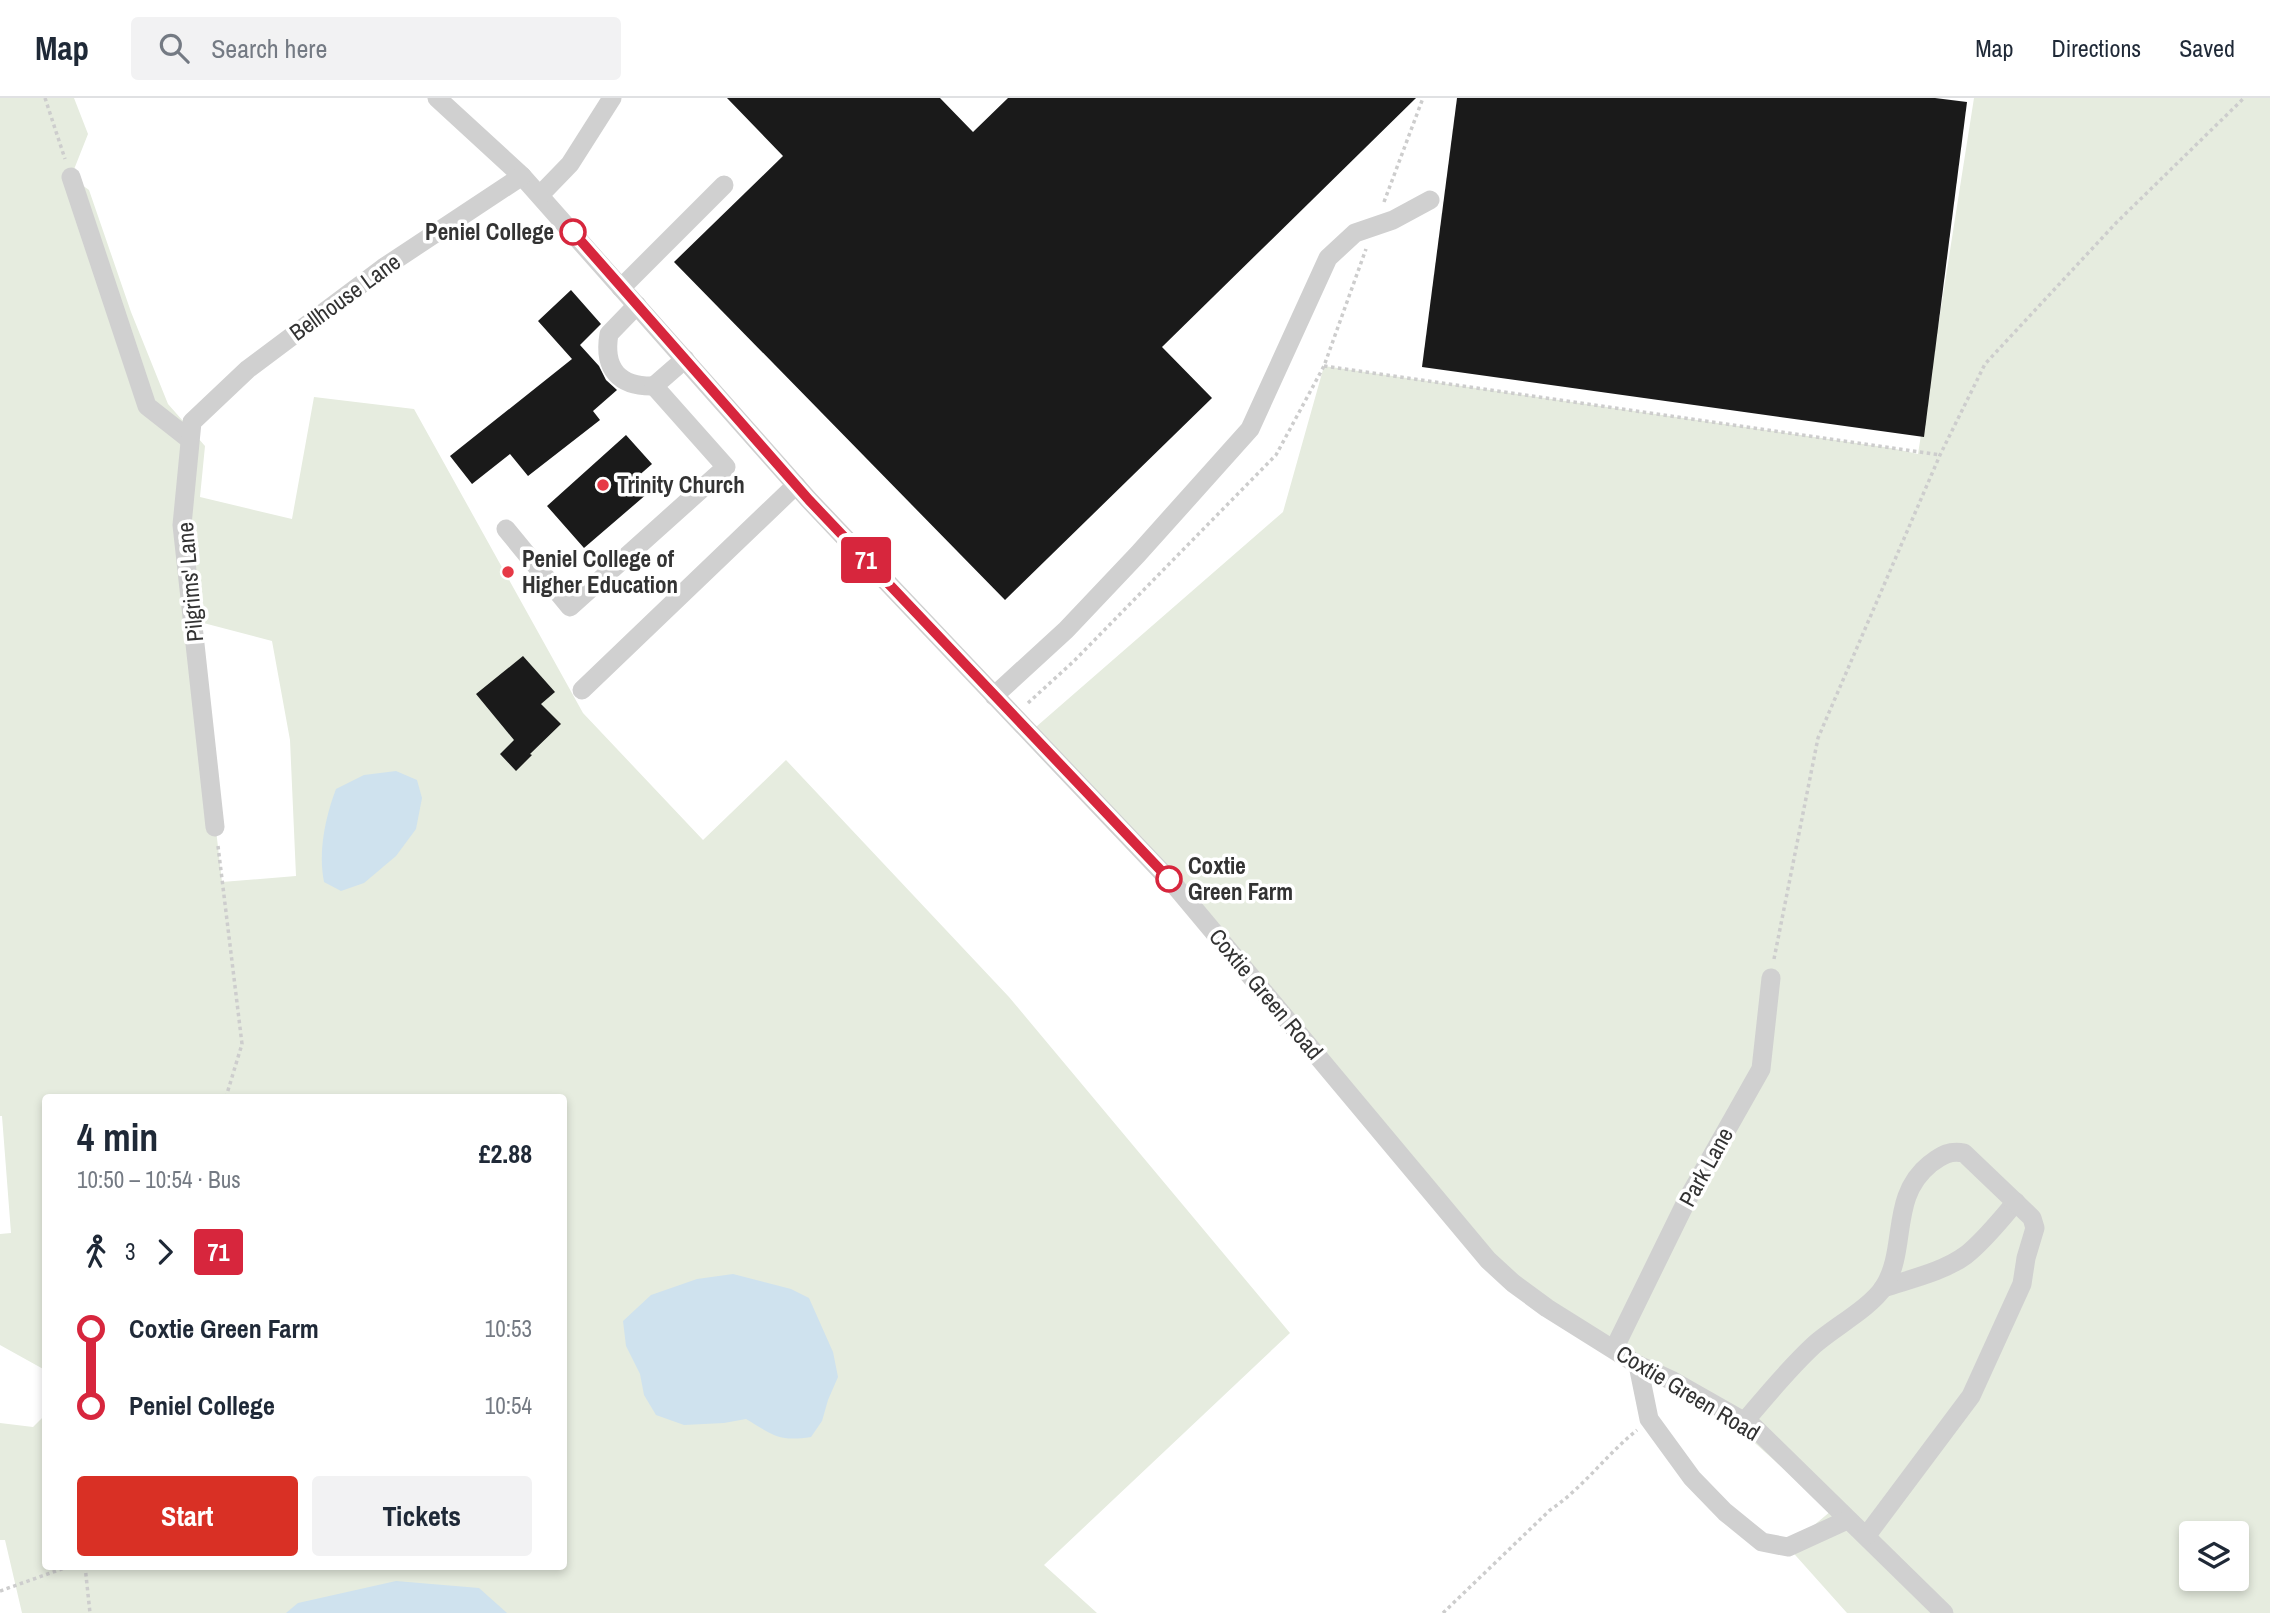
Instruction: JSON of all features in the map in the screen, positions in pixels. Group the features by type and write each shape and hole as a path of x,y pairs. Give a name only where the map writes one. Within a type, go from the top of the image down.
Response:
{"street":[{"name":"Coxtie Green Road","path":"437,98 540,195 796,485 1176,887 1488,1260 1547,1308 1638,1365 1673,1381 1754,1427 1944,1613"},
{"path":"540,195 570,164 612,98"},
{"name":"Bellhouse Lane","path":"189,439 192,422 248,369 383,268 522,176"},
{"path":"71,177 147,406 189,439"},
{"path":"621,288 724,185"},
{"path":"994,695 1075,621 1250,429 1328,258 1355,233 1393,220 1430,200"},
{"path":"637,305 609,334 608,360 614,371 626,383 654,386 685,359"},
{"path":"506,529 570,607 726,467 654,386"},
{"name":"Pilgrims' Lane","path":"189,439 183,525 215,827"},
{"path":"583,690 796,485"},
{"name":"Park Lane","path":"1614,1349 1687,1200 1761,1069 1771,978"},
{"path":"1745,1421 1812,1347 1883,1288 1890,1272 1910,1187 1919,1173 1938,1157 1953,1151 1964,1153 2032,1218 2035,1228 2022,1284 1971,1396 1867,1535"},
{"path":"1883,1288 1964,1257 1985,1238 2016,1202"},
{"path":"1638,1365 1649,1419 1692,1478 1725,1512 1762,1542 1788,1547 1847,1520"}],"path":[{"path":"45,98 71,177"},
{"path":"1771,978 1818,738 1940,455 1985,364 2116,223 2244,98"},
{"path":"1324,366 1940,455"},
{"path":"215,827 242,1044 227,1094"},
{"path":"1443,1613 1550,1510 1570,1497 1614,1448 1649,1419"},
{"path":"0,1591 59,1570"},
{"path":"85,1570 90,1613"}],"shaded area":[{"path":"0,98 74,98 88,134 71,177 89,190 131,312 168,404 205,446 200,497 292,519 314,397 414,409 583,713 703,840 786,760 1009,997 1290,1333 1044,1565 1097,1613 22,1613 5,1540 0,1540 0,1423 33,1427 42,1418 42,1570 567,1570 567,1094 42,1094 42,1368 0,1345 0,1234 11,1233 2,1116","holes":["192,620 272,641 290,740 296,876 222,882"]},
{"path":"1974,98 2270,98 2270,1613 1847,1613 1788,1547 1831,1511 1737,1427 1513,1283 1029,733 1283,512 1324,366 1918,454"}],"water":[{"path":"396,771 417,780 422,798 416,829 396,856 364,883 341,891 324,882 324,835 336,789 364,775"},
{"path":"733,1274 791,1289 809,1298 833,1352 838,1377 822,1421 811,1437 783,1438 746,1419 684,1425 656,1415 644,1395 640,1374 626,1346 623,1321 651,1295 697,1279"},
{"path":"396,1581 479,1588 507,1613 286,1613 298,1603"}],"building":[{"path":"727,98 940,98 973,132 1008,98 1416,98 1162,347 1212,398 1005,600 674,262 783,156"},
{"path":"1457,98 1935,98 1967,102 1924,437 1422,367"},
{"path":"571,290 601,324 580,345 599,366 606,380 617,390 593,411 600,420 528,476 510,454 472,484 450,456 572,359 538,321"},
{"path":"626,435 652,464 636,478 648,493 584,548 547,506"},
{"path":"523,656 555,692 541,704 561,724 516,771 500,754 514,740 476,694"}],"bus line":[{"name":"71","path":"573,232 809,500 1169,879"}],"place":[{"name":"Peniel College","path":"573,232"},
{"name":"Trinity Church","path":"603,485"},
{"name":"Peniel College of Higher Education","path":"508,572"},
{"name":"Coxtie Green Farm","path":"1169,879"}]}
